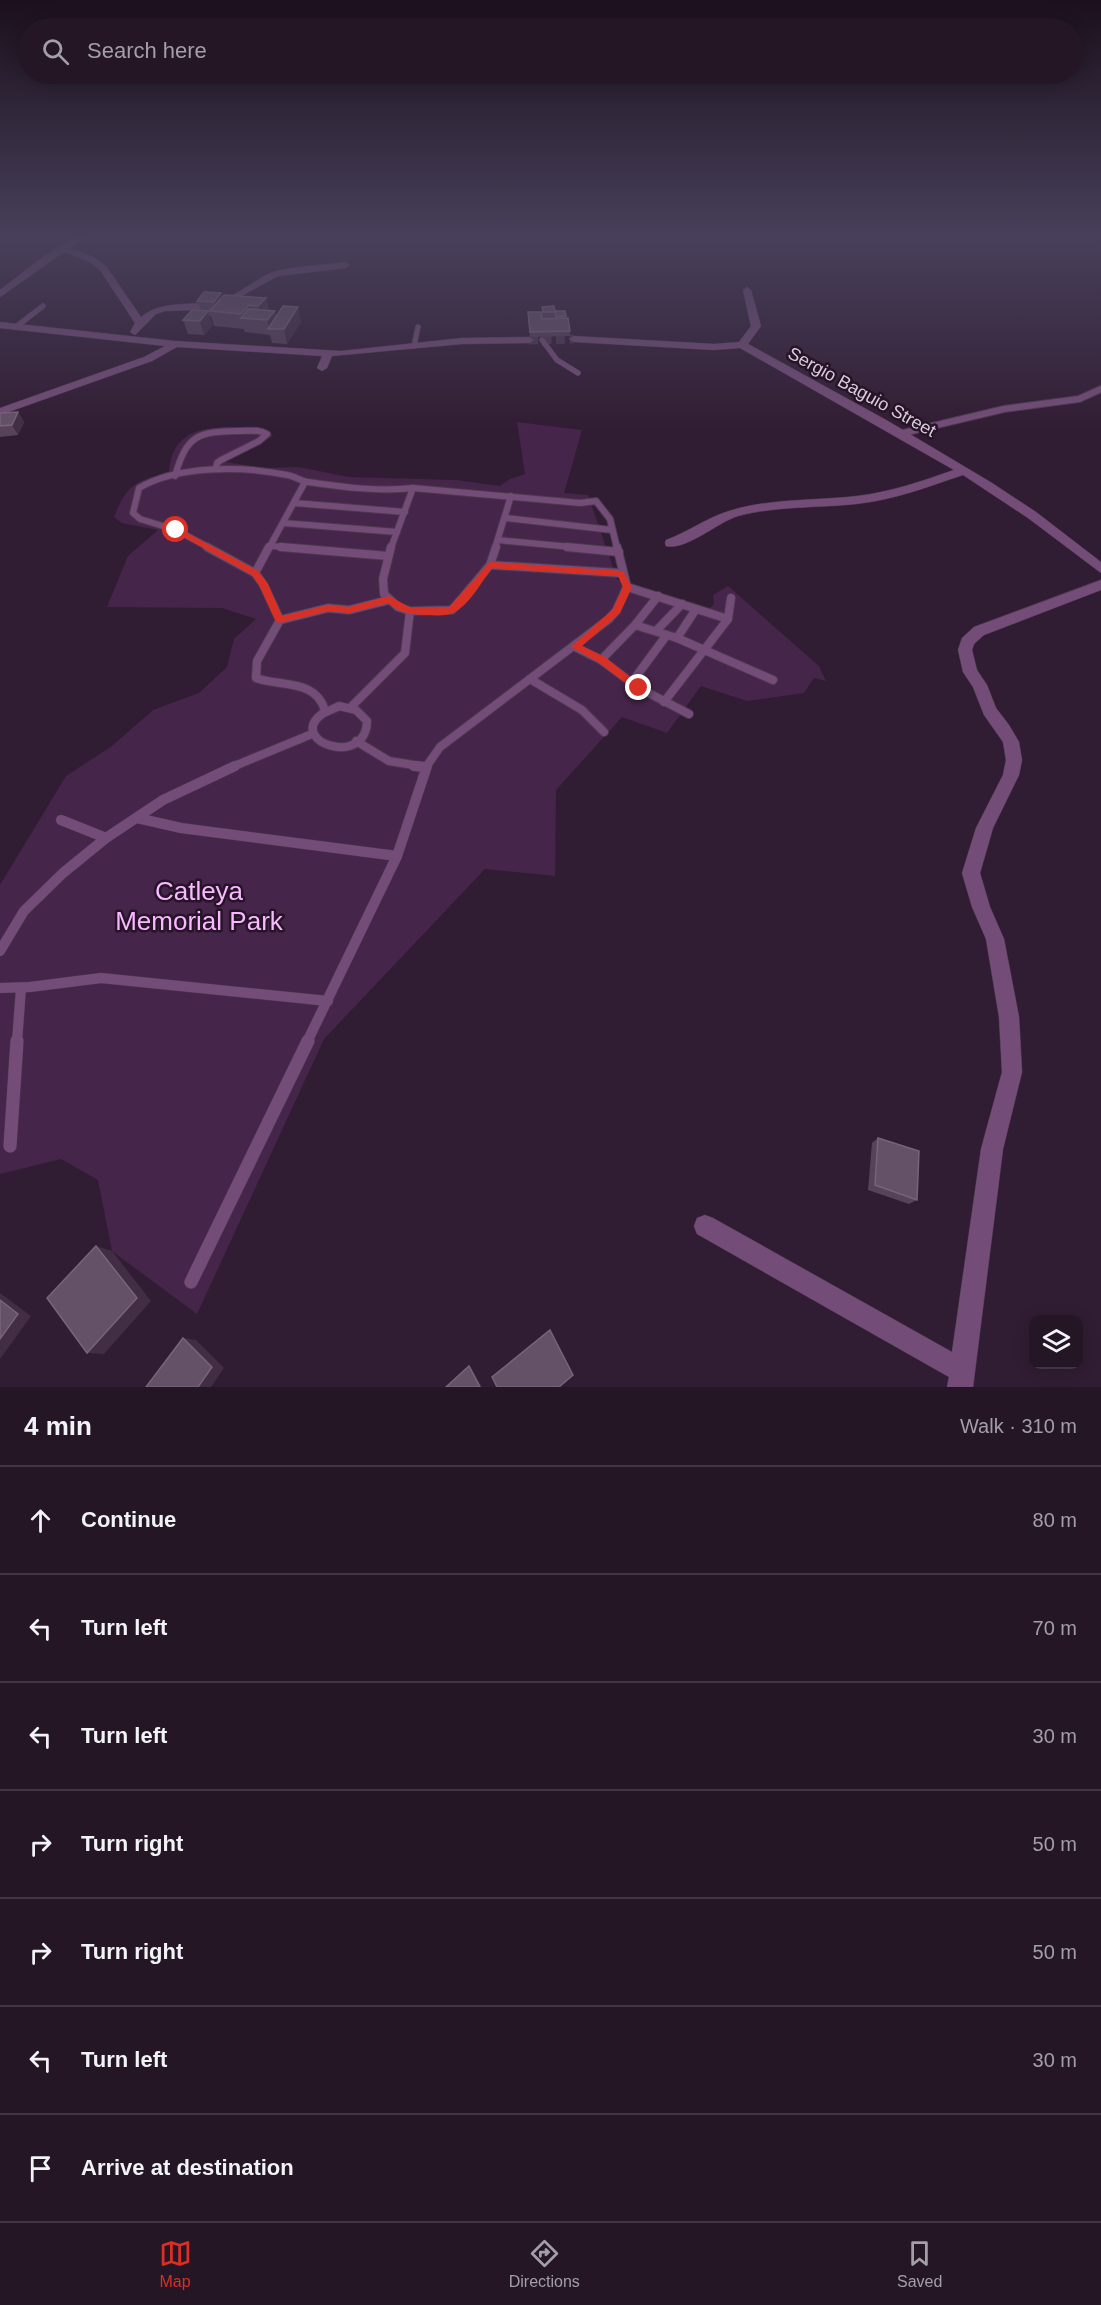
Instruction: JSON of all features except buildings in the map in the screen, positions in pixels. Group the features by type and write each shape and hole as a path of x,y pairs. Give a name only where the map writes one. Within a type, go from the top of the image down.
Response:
{"street":[{"path":"124,299 140,323"},
{"path":"130,340 140,323 153,312 164,308 196,307 225,302 231,299"},
{"path":"574,339 714,347 742,345 756,326 749,299"},
{"path":"0,325 175,344 341,354 462,341 530,340"},
{"path":"0,412 148,360 175,344"},
{"name":"Sergio Baguio Street","path":"742,345 903,433 1024,509 1101,569"},
{"path":"322,368 328,353"},
{"path":"671,543 692,536 731,514 764,507 857,500 900,493 963,471"},
{"path":"705,1226 961,1379 992,1149 1012,1072 1010,1017 995,939 981,907 971,873 985,828 1011,775 1014,760 1007,735 989,711 980,685 970,672 965,650 967,642 979,631 1101,585"}],"lane":[{"path":"17,326 43,306"},
{"path":"414,346 418,327"},
{"path":"542,340 557,360 578,373"},
{"path":"903,433 1004,409 1079,399 1101,389"},
{"path":"175,476 179,457 187,444 200,433 212,430 262,430 267,435 221,460 217,463 216,469"},
{"path":"279,620 263,584 255,573 176,530 140,519 134,513 140,488 153,480 216,469 288,475 304,482 395,490 413,488 580,503 596,501 605,508 619,552 620,573 627,587 728,619"},
{"path":"255,573 304,482"},
{"path":"413,488 388,556 383,579 384,594 389,600 398,607 410,611 443,612 452,610 461,602 490,565 511,496"},
{"path":"294,503 405,512"},
{"path":"506,518 612,530"},
{"path":"283,523 397,532"},
{"path":"498,540 619,552"},
{"path":"271,546 388,556"},
{"path":"490,565 620,573"},
{"path":"191,1282 397,856 426,767 440,747 609,620 616,611 627,587"},
{"path":"601,660 635,625 658,596"},
{"path":"664,702 728,619 731,598"},
{"path":"326,710 320,697 303,688 265,682 256,678 257,661 279,620 328,608 349,610 389,600"},
{"path":"656,631 682,604"},
{"path":"677,638 696,609"},
{"path":"352,706 405,653 410,611"},
{"path":"635,625 677,638 773,680"},
{"path":"632,682 666,636"},
{"path":"576,647 601,660 664,702 689,714"},
{"path":"530,679 582,710 604,732"},
{"path":"339,706 352,706 362,712 367,721 365,732 356,741 343,747 329,748 318,743 312,734 313,725 326,710 339,706"},
{"path":"0,951 24,911 63,873 106,838 206,778 312,734"},
{"path":"356,741 380,758 399,766 426,767"},
{"path":"136,818 181,828 397,856"},
{"path":"61,820 106,838"},
{"path":"0,988 21,988 100,978 328,1002"},
{"path":"10,1146 21,988"}],"green space":[{"name":"Catleya Memorial Park","path":"517,422 582,430 564,493 588,495 617,579 697,609 708,610 714,604 713,595 728,586 819,666 826,681 814,678 804,693 747,701 701,686 667,733 622,717 556,790 555,876 485,869 324,1039 197,1314 112,1251 98,1180 61,1159 0,1174 0,885 66,776 112,746 153,710 199,693 227,667 234,639 256,619 222,608 107,607 128,556 158,530 122,523 114,517 128,491 141,481 169,472 173,455 180,442 190,434 203,430 232,427 262,428 273,436 225,462 264,468 298,467 349,477 456,480 500,486 510,479 525,474"}],"tunnel":[{"path":"529,340 574,339"}],"route":[{"path":"176,530 255,573 263,584 279,620 328,608 349,610 389,600 398,607 410,611 452,610 490,565 620,573 627,587 616,611 609,620 576,647 601,660 639,688"}]}
